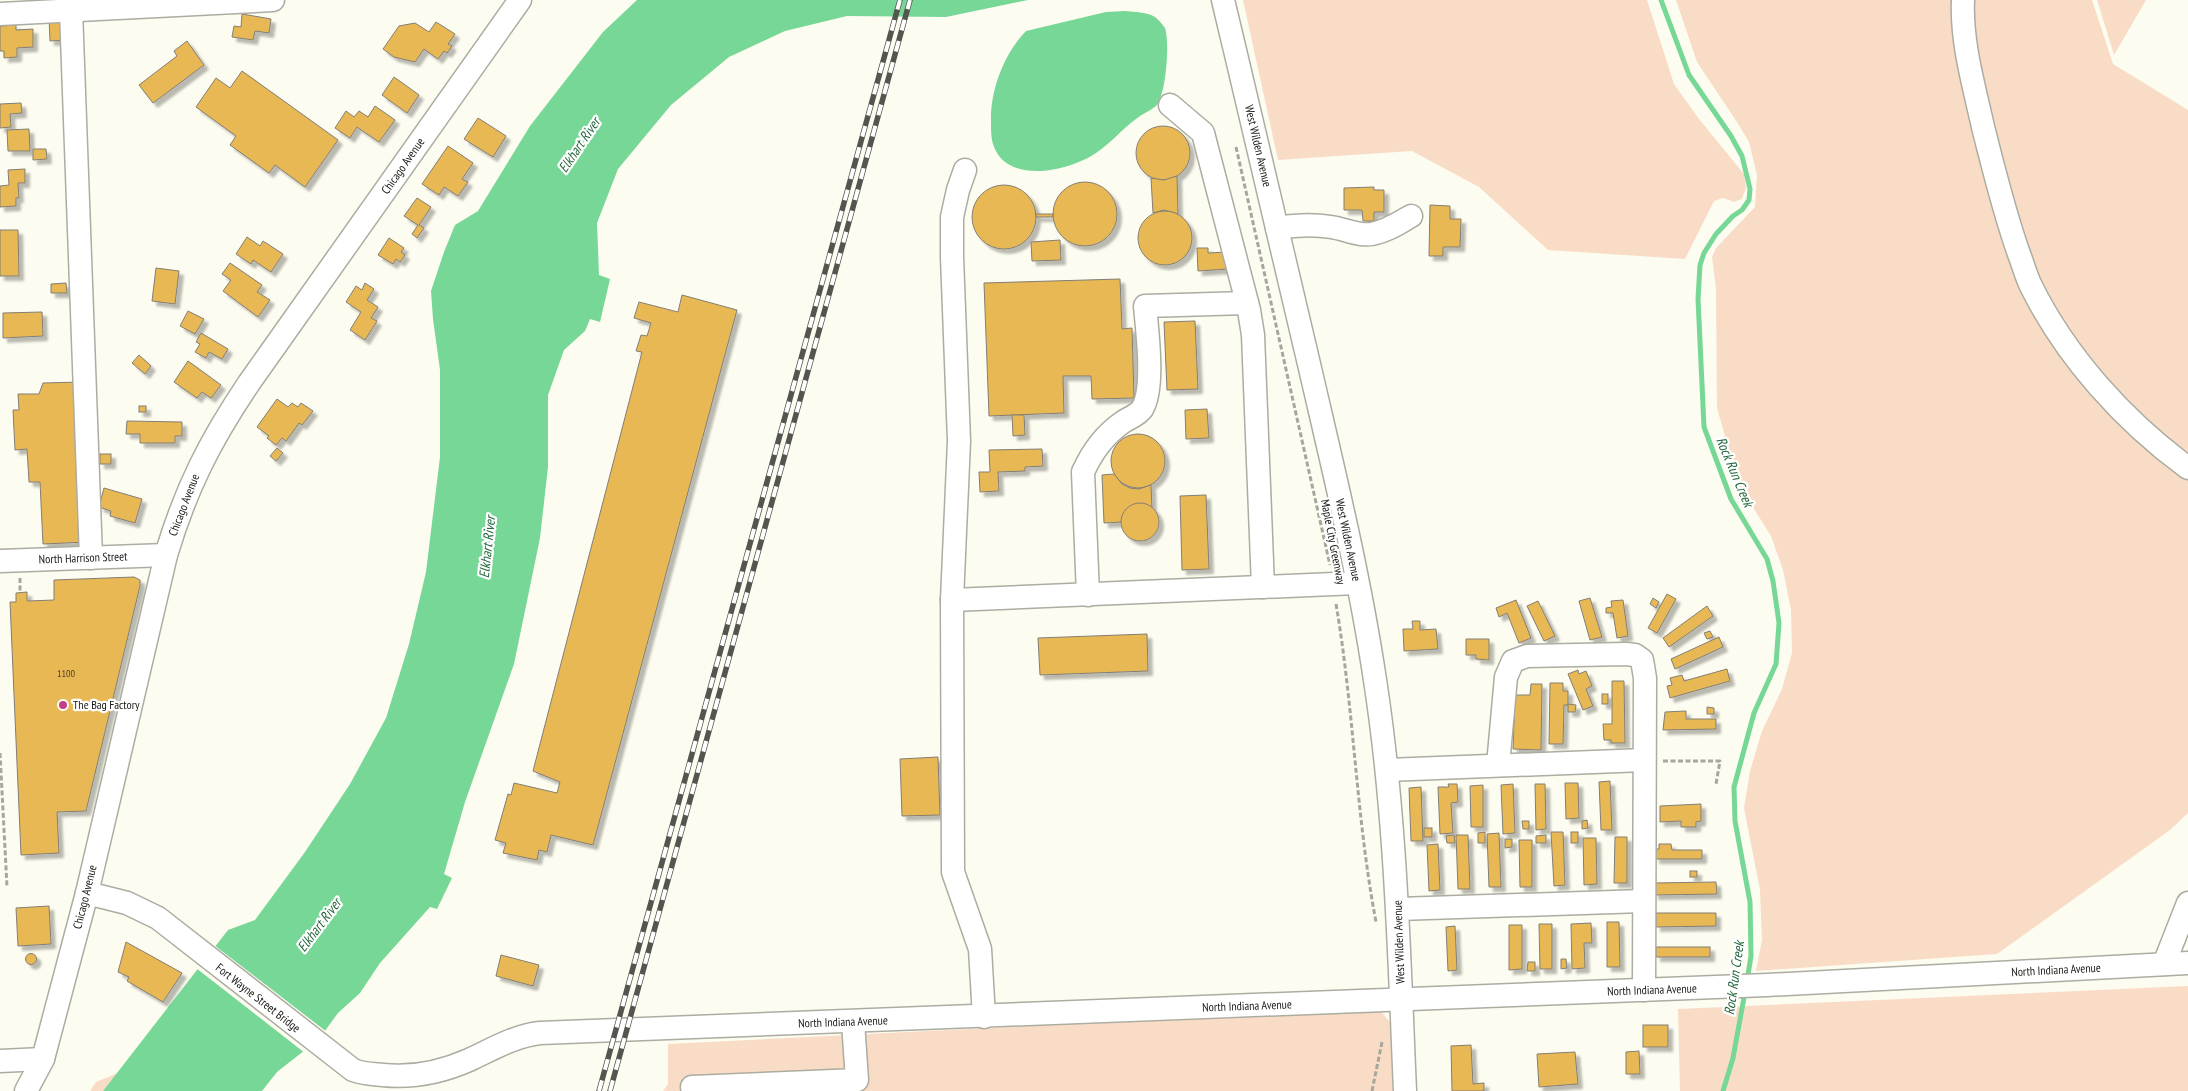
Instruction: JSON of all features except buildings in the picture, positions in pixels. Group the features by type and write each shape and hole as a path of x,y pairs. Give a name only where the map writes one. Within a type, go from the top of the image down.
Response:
{"street":[{"path":"0,14 273,0"},
{"name":"Chicago Avenue","path":"26,1091 43,1059 87,893 166,555 182,505 195,474 220,427 520,0"},
{"name":"West Wilden Avenue","path":"1223,0 1323,423 1375,679 1387,770 1398,909 1405,1091"},
{"path":"1963,0 1962,20 1976,95 2003,210 2031,286 2067,346 2109,399 2158,445 2188,468"},
{"path":"71,10 91,558"},
{"path":"1170,104 1203,133 1247,303 1253,335 1263,587"},
{"path":"965,170 952,217 959,441 952,600 953,872 980,949 984,1017"},
{"path":"1277,228 1304,224 1332,227 1358,234 1371,234 1385,231 1411,216"},
{"path":"1088,595 1083,472 1092,454 1106,436 1122,422 1141,410 1148,396 1145,306 1247,303"},
{"name":"North Harrison Street","path":"0,561 166,555"},
{"path":"952,600 1357,583"},
{"path":"1498,765 1506,677 1514,661 1527,656 1626,654 1635,655 1642,660 1645,678 1644,990"},
{"path":"1387,770 1644,760"},
{"name":"Fort Wayne Street Bridge","path":"87,893 127,903 158,918 322,1048"},
{"path":"1398,909 1643,901"},
{"path":"2164,964 2188,903"},
{"name":"North Indiana Avenue","path":"322,1048 359,1082 392,1076 424,1074 454,1066 508,1041 525,1035 540,1033 1723,987 2188,963"},
{"path":"692,1087 857,1080 853,1022"},
{"path":"0,1061 43,1059"}],"path":[{"name":"Maple City Greenway","path":"1234,141 1328,554 1345,656 1368,877 1377,925"},
{"path":"20,578 20,592"},
{"path":"0,753 7,887"},
{"path":"1644,760 1720,761 1716,784"},
{"path":"1372,1091 1384,1034"}],"shaded area":[{"path":"1243,0 1647,0 1674,84 1699,119 1744,174 1746,188 1742,199 1734,202 1723,198 1714,201 1685,259 1548,250 1479,187 1412,151 1278,160"},
{"path":"1676,0 2092,0 2113,64 2188,110 2188,813 2170,830 1997,954 1756,971 1762,940 1760,890 1744,808 1750,771 1762,731 1782,689 1792,653 1791,610 1783,570 1771,536 1739,485 1717,408 1716,288 1712,257 1716,248 1755,207 1757,175 1749,142 1697,62"},
{"path":"2097,0 2146,0 2114,55 2098,3"},
{"path":"2188,986 2188,1091 1680,1091 1678,1009"},
{"path":"1380,1010 1392,1025 1395,1091 663,1091 668,1084 668,1044"},
{"path":"118,1073 103,1091 90,1091 96,1082"}],"water":[{"name":"Elkhart River","path":"637,0 1028,0 946,17 847,16 785,31 729,57 671,105 618,169 597,223 599,275 610,279 600,322 590,319 585,331 564,350 548,395 548,467 540,538 514,664 465,802 444,874 452,878 437,909 430,907 380,963 360,993 338,1013 319,1039 277,1072 262,1091 103,1091 228,930 255,920 305,852 350,784 386,718 409,644 426,572 440,457 440,370 431,291 444,252 455,225 478,211 530,126 603,32"},
{"path":"1125,11 1152,15 1165,28 1167,45 1165,81 1156,106 1138,117 1106,145 1085,160 1055,169 1040,171 1024,170 1011,166 1000,157 993,144 991,136 991,110 1000,73 1018,40 1026,31 1106,12"}],"pier":[{"path":"214,945 327,1032 321,1041 305,1053 196,968"}],"waterway":[{"name":"Rock Run Creek","path":"1661,0 1689,75 1731,136 1742,156 1750,189 1749,200 1742,210 1733,216 1716,234 1704,253 1700,265 1698,299 1704,427 1731,499 1767,559 1773,581 1779,623 1776,664 1754,713 1734,787 1735,821 1750,902 1751,956 1747,981"},
{"name":"Rock Run Creek","path":"1723,1091 1733,1058 1745,992"}],"railway":[{"path":"599,1091 900,0"},
{"path":"610,1091 910,0"}],"place":[{"name":"The Bag Factory","path":"63,705"}]}
